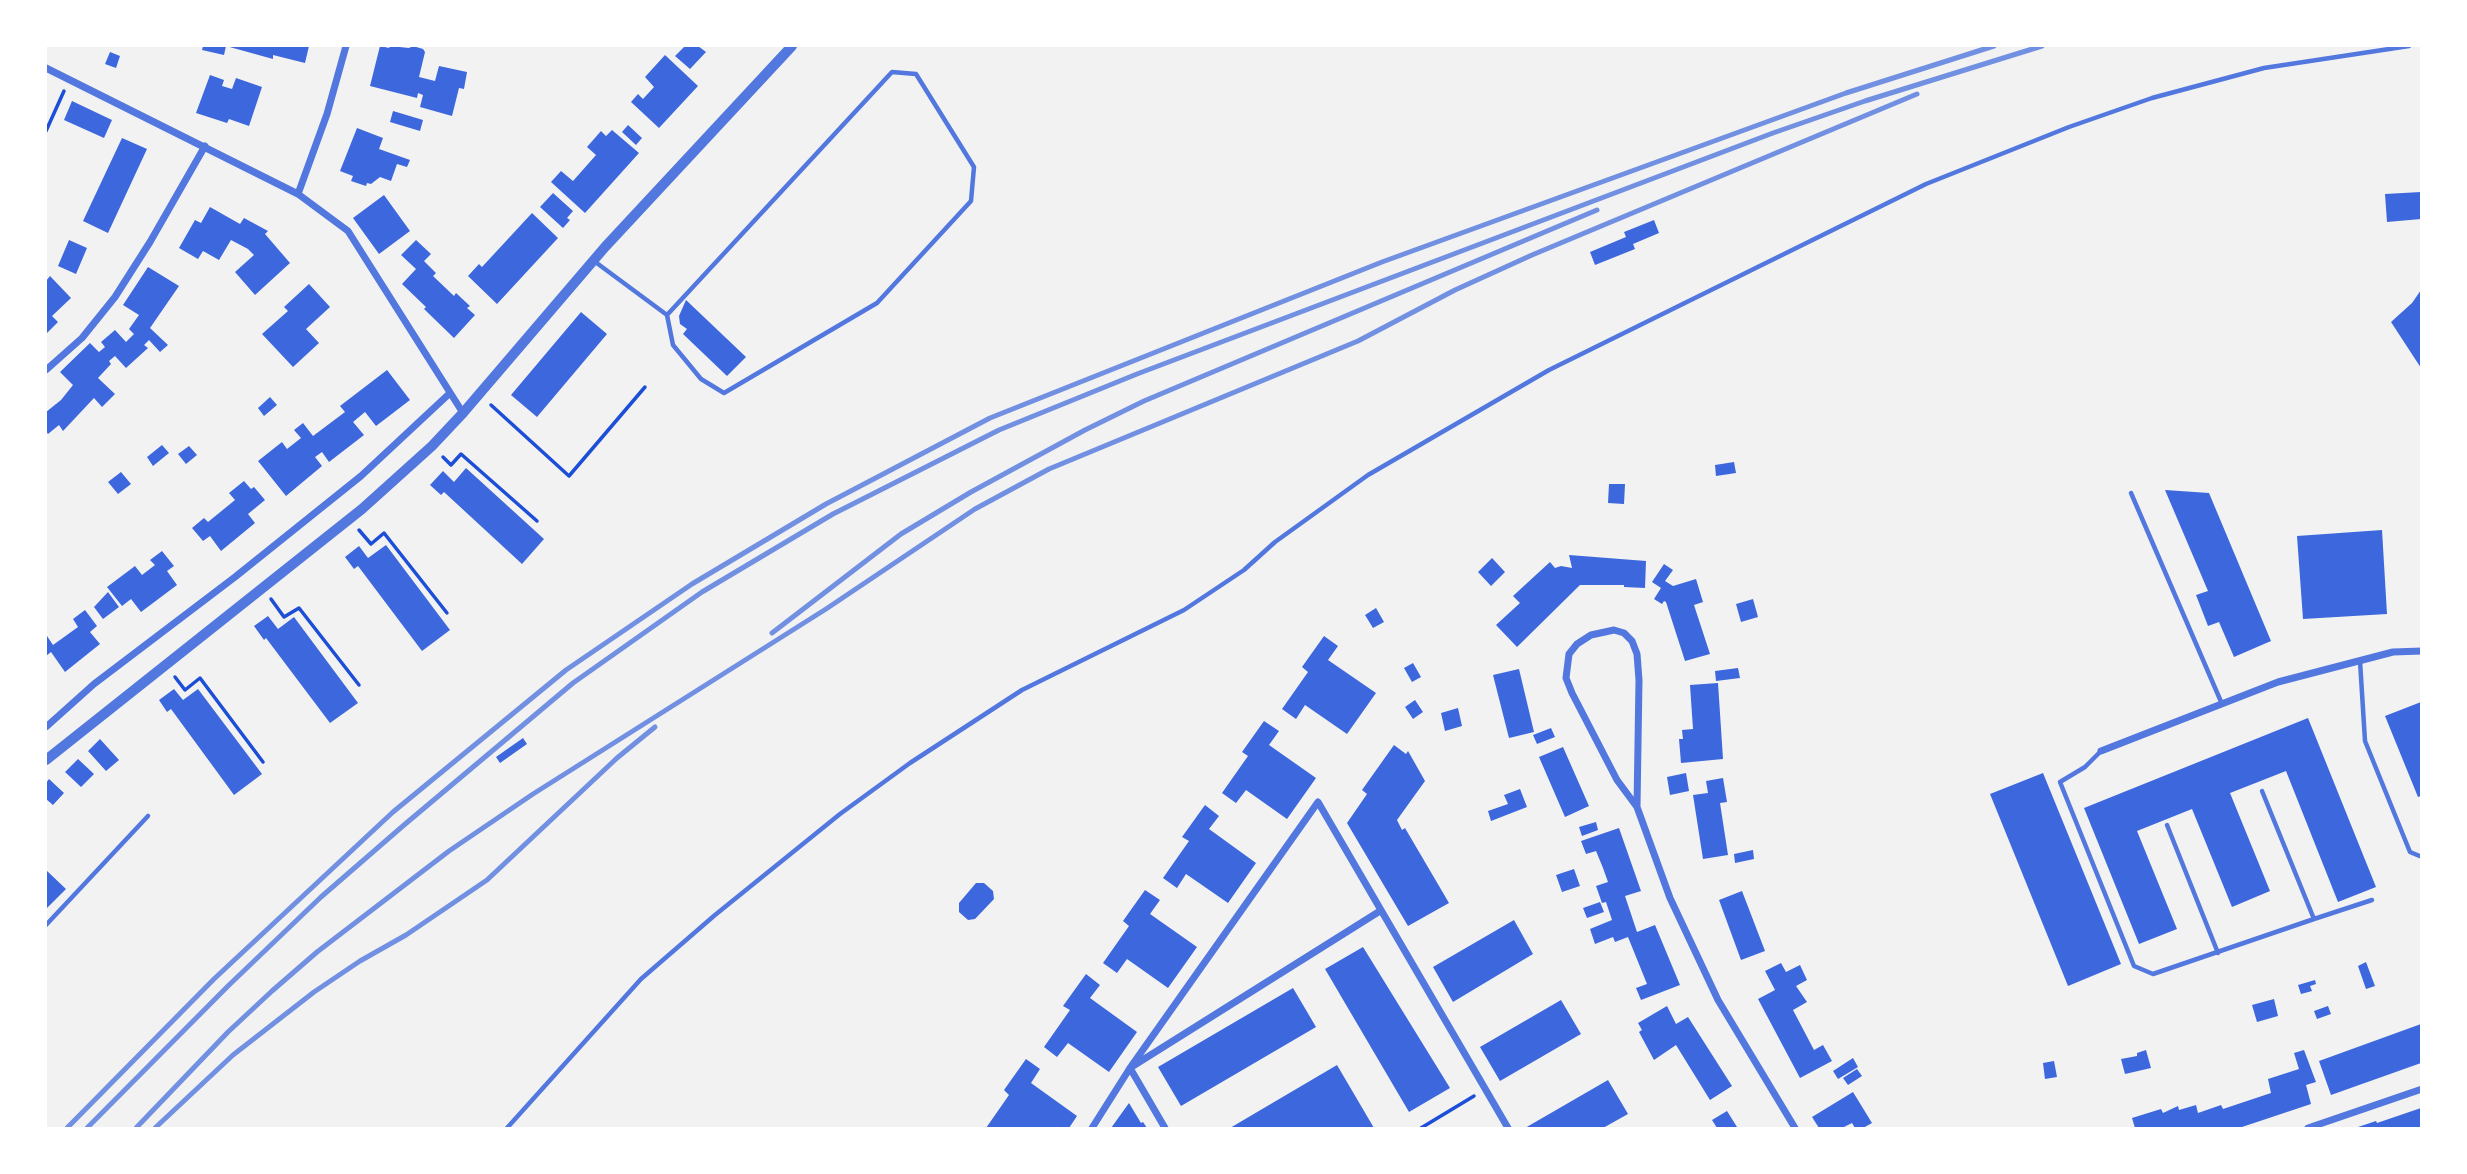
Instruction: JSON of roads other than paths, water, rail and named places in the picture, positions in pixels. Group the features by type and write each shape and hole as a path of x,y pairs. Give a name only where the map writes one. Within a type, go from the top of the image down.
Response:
{"street":[{"path":"298,194 327,114 346,46"},
{"path":"46,760 349,519 432,446 463,414 593,261 792,46"},
{"path":"46,68 298,194 348,231 463,414"},
{"path":"46,370 82,338 115,297 205,146"},
{"path":"46,727 94,684 235,577 361,475 450,393"},
{"path":"1637,807 1637,654 1632,641 1624,633 1614,631 1591,635 1577,644 1569,654 1566,678 1572,693 1617,780 1637,807 1670,898 1707,979 1795,1129"},
{"path":"2101,751 2278,682 2393,652 2421,651"},
{"path":"1092,1129 1130,1068 1318,802 1508,1129"},
{"path":"1130,1068 1380,911"},
{"path":"1130,1068 1165,1129"},
{"path":"2308,1129 2421,1089"}],"lane":[{"path":"507,1129 642,979 715,915 840,814 1022,690 1184,610 1244,570 1275,542 1368,475 1549,370 1926,184 2069,127 2152,98 2264,68 2409,46"},
{"path":"593,261 667,315 673,345 701,379 724,393 877,303 971,201 974,167 916,74 892,72 667,315"},
{"path":"2132,493 2222,704"},
{"path":"2360,660 2365,741 2410,852 2421,857"},
{"path":"2101,751 2085,767 2060,782 2134,966 2153,974 2371,900"},
{"path":"2262,791 2314,919"},
{"path":"47,921 148,816"},
{"path":"2167,825 2218,953"}],"railway":[{"path":"67,1128 214,979 393,812 566,670 692,584 826,504 990,418 1382,262 1846,93 1994,46"},
{"path":"87,1128 321,897 573,683 702,592 833,514 999,430 1137,374 1773,133 1865,101 2042,46"},
{"path":"136,1128 228,1032 272,991 317,952 449,851 533,794 826,609 975,509 1049,469 1358,341 1455,290 1532,255 1917,94"},
{"path":"772,633 901,534 971,492 1085,430 1144,401 1597,210"},
{"path":"155,1128 233,1055 314,992 360,961 406,935 487,880 617,758 655,727"}]}
